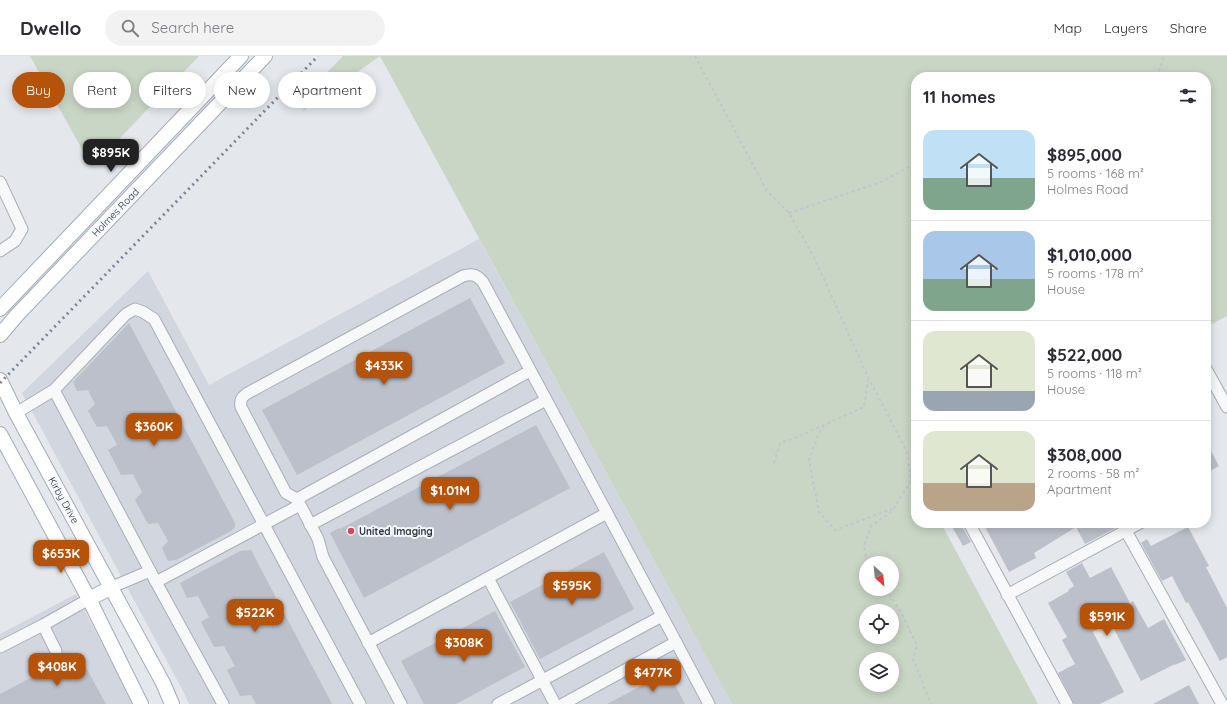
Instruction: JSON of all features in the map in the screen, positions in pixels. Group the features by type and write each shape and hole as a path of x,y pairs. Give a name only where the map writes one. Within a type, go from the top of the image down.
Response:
{"main road":[{"name":"Holmes Road","path":"0,309 241,56"},
{"name":"Holmes Road","path":"0,335 264,56"},
{"name":"Kirby Drive","path":"0,380 16,413 163,683 172,704"},
{"path":"0,434 89,599 141,704"},
{"path":"89,599 112,587"}],"street":[{"path":"0,182 22,229 15,241 0,251"},
{"path":"401,704 323,557 318,539 298,502 286,493 241,407 240,402 242,398 449,283 469,274 478,277 483,282 709,704"},
{"path":"16,413 54,390 126,314 135,309 154,319 360,704"},
{"path":"156,582 263,524 298,502 530,371"},
{"path":"1211,378 1227,407"},
{"path":"54,390 150,571 224,704"},
{"path":"310,526 546,400"},
{"path":"368,643 607,513"},
{"path":"972,528 1067,704"},
{"path":"1007,595 1131,528"},
{"path":"1126,531 1222,699"},
{"path":"112,587 150,571"},
{"path":"488,578 555,704"},
{"path":"0,647 89,599"},
{"path":"498,704 662,616"},
{"path":"43,625 56,651"},
{"path":"563,704 676,642"}],"path":[{"path":"695,56 767,191 789,213 814,257 869,379 907,452 911,481 893,509 871,526 864,546 866,556"},
{"path":"1159,72 1164,56"},
{"path":"789,213 881,182 911,166"},
{"path":"774,463 780,443 864,407 869,379"},
{"path":"824,425 819,433 809,460 818,512 835,530 893,509"},
{"path":"890,596 902,614 917,646 913,659 931,704"}],"shaded area":[{"path":"479,239 732,704 189,704 22,393 148,271 209,385"},
{"path":"76,594 133,704 0,704 0,634"}],"green space":[{"path":"30,56 199,56 184,72 139,72 139,108 149,108 92,167 59,108 65,108 65,72 39,72"},
{"path":"343,56 380,56 358,72 327,72"},
{"path":"380,56 1227,56 1227,316 1211,324 1211,72 911,72 911,528 944,528 1038,704 732,704"}],"building":[{"path":"470,298 505,363 297,475 262,410"},
{"path":"129,323 235,523 235,527 231,531 176,560 168,561 162,548 168,541 158,523 148,524 135,500 142,492 133,474 121,475 108,450 117,445 107,426 97,427 88,411 95,404 88,390 77,391 73,382"},
{"path":"536,425 570,488 364,598 330,533"},
{"path":"1211,451 1219,466 1211,470"},
{"path":"953,528 963,528 971,542 963,546"},
{"path":"986,528 1074,528 1034,553 1036,558 1009,572"},
{"path":"1077,528 1115,528 1085,544"},
{"path":"1189,528 1209,566 1206,567 1227,608 1227,657 1220,661 1172,576 1162,581 1141,543 1147,539 1151,546"},
{"path":"251,550 332,704 256,704 251,695 240,696 227,670 235,666 224,646 214,647 201,622 209,617 198,596 187,598 180,583 240,551"},
{"path":"604,552 634,609 540,659 510,602"},
{"path":"1082,563 1090,578 1111,567 1130,603 1133,601 1148,628 1164,619 1186,660 1141,681 1111,623 1093,632 1124,692 1100,704 1074,704 1058,673 1075,664 1062,640 1067,637 1048,603 1069,591 1068,590 1074,586 1066,572"},
{"path":"495,611 525,667 456,704 424,704 401,661"},
{"path":"78,653 106,704 0,704 0,694"},
{"path":"667,670 685,704 607,704 658,677"},
{"path":"1189,685 1199,704 1153,704"}],"railway":[{"path":"0,383 318,56"}],"place":[{"name":"United Imaging","path":"351,531"}]}
